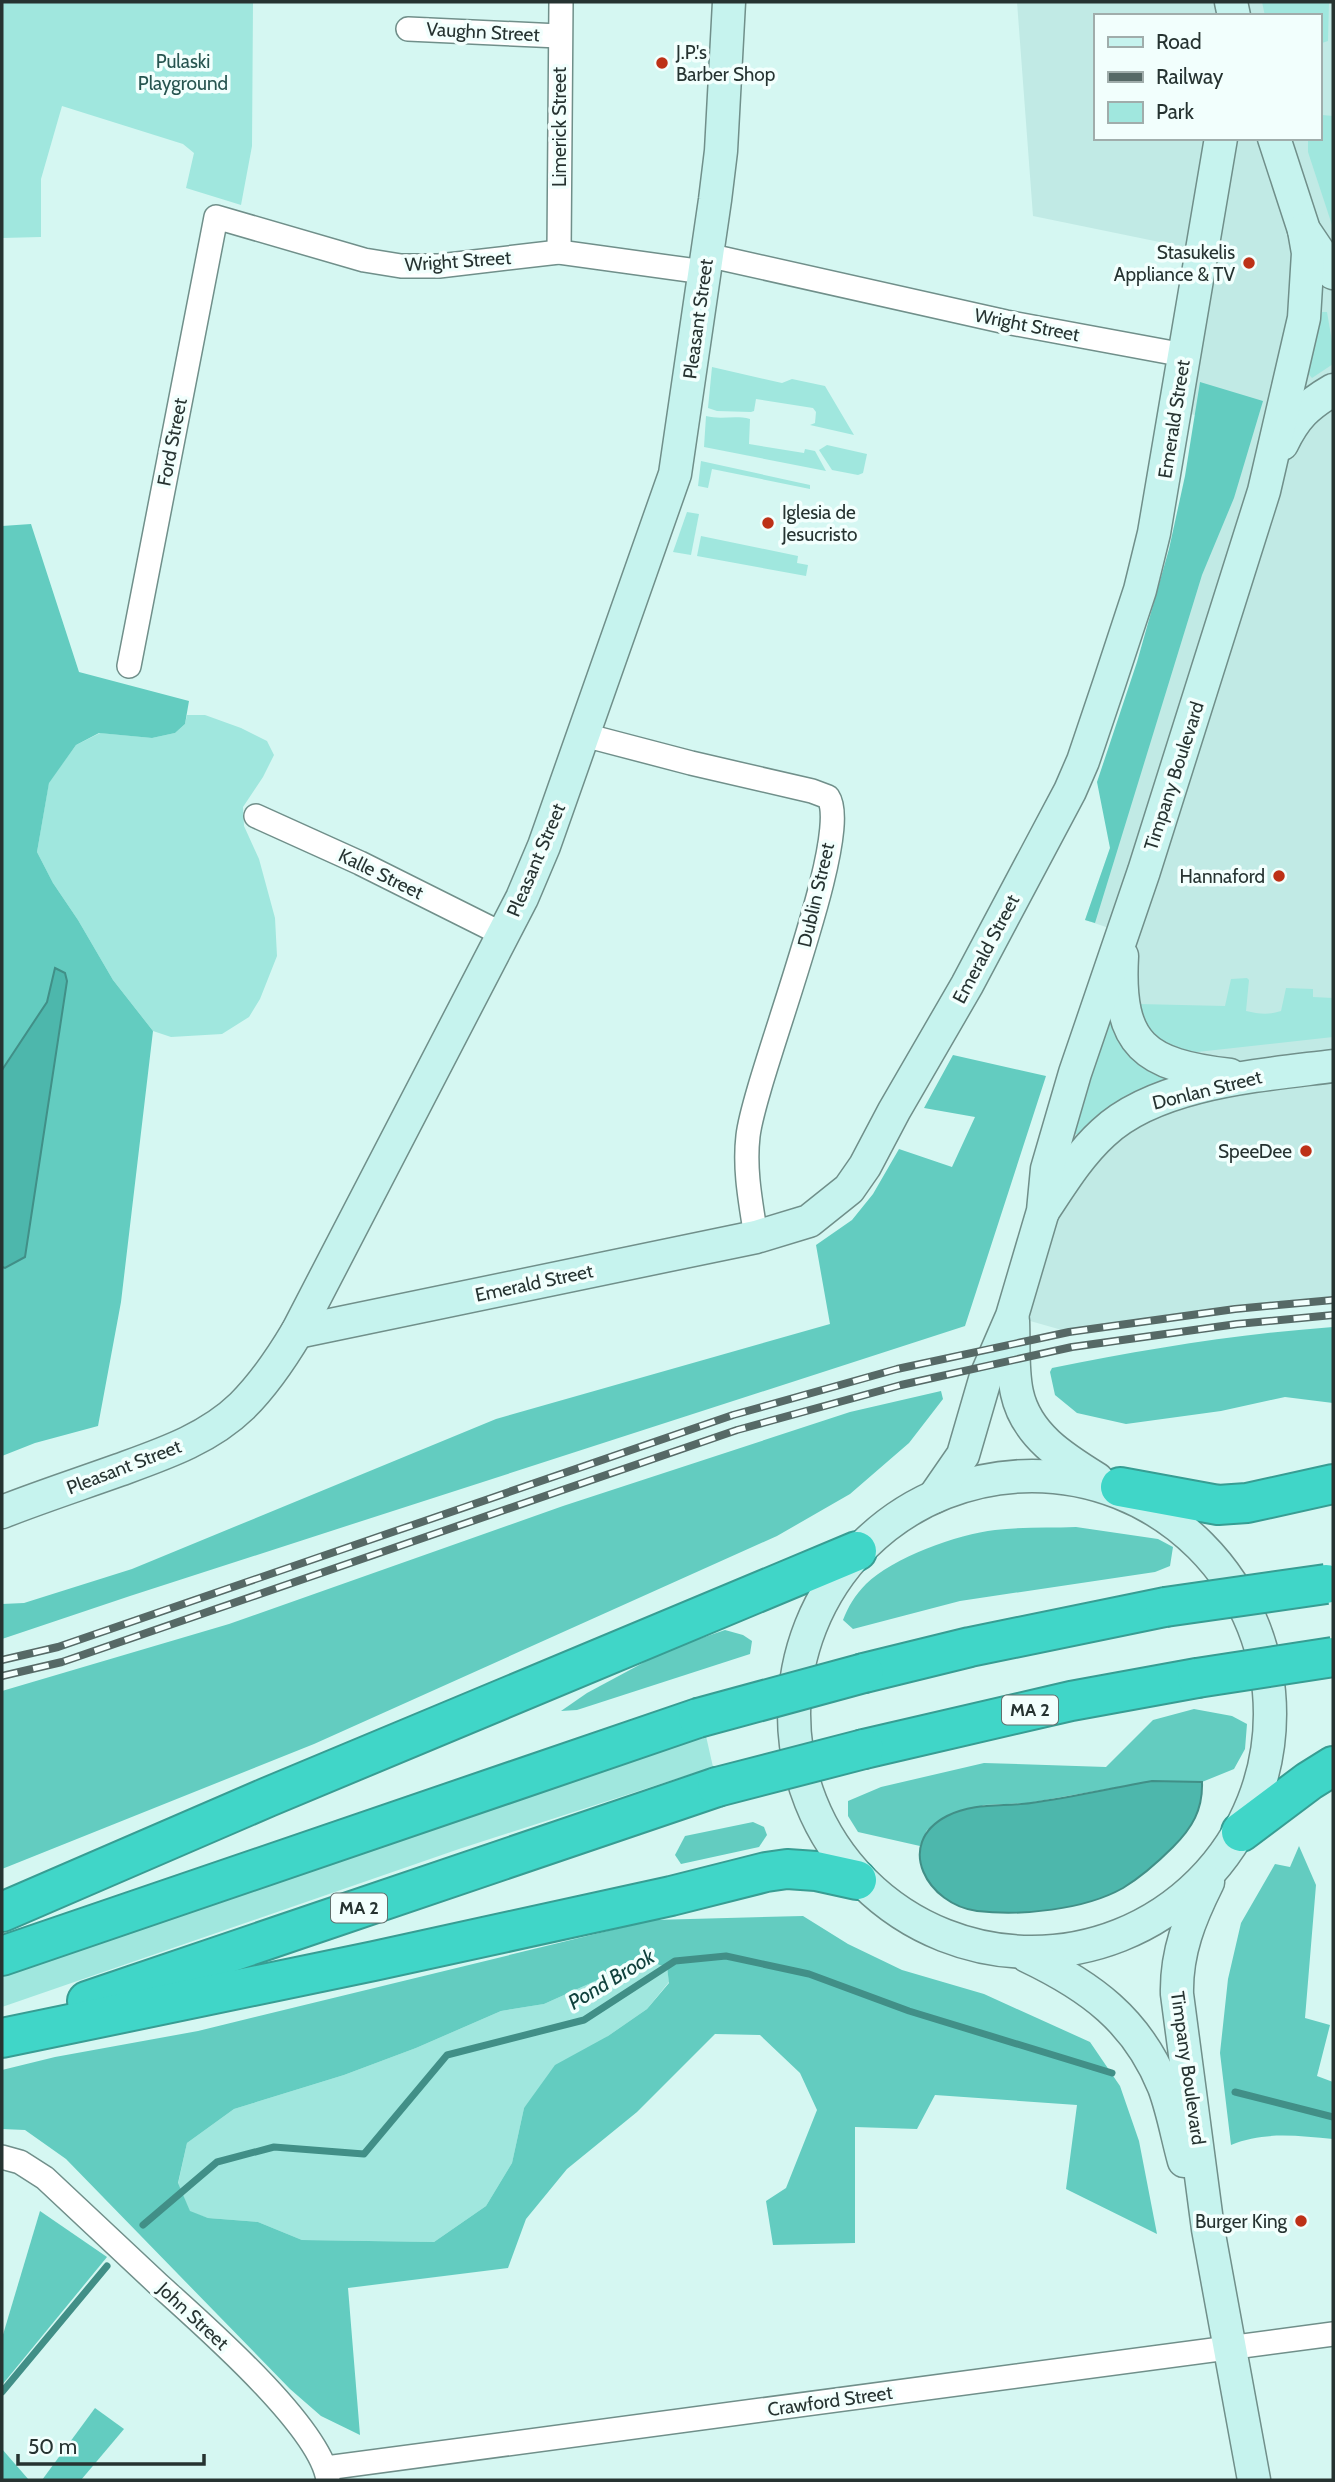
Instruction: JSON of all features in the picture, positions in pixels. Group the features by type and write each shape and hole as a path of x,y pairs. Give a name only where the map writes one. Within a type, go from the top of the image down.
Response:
{"highway":[{"path":"1111,1484 1218,1505 1255,1502 1333,1484"},
{"path":"2,1912 280,1792 857,1551"},
{"path":"2,1956 698,1718 970,1647 1165,1607 1330,1584"},
{"name":"MA 2","path":"2,2030 718,1787 938,1730 1072,1701 1333,1657"},
{"path":"1241,1832 1333,1766"},
{"path":"2,2038 401,1955 671,1896 766,1872 787,1869 816,1871 857,1880"}],"main road":[{"name":"Pleasant Street","path":"2,1512 171,1451 199,1437 231,1415 250,1397 276,1366 297,1332 504,935 544,846 676,474 721,151 729,2"},
{"name":"Emerald Street","path":"297,1332 756,1237 809,1221 849,1189 865,1166 967,985 1070,791 1094,730 1140,590 1165,479 1222,140"},
{"path":"1275,140 1304,230 1333,273"},
{"name":"Timpany Boulevard","path":"934,1497 962,1455 986,1376 1012,1316 1043,1211 1047,1169 1074,1073 1144,871 1264,491 1304,318 1308,253 1304,230"},
{"path":"1264,491 1293,421 1315,400 1333,390"},
{"path":"1124,923 1120,987 1125,1018 1139,1041 1147,1050 1174,1066 1247,1076"},
{"name":"Donlan Street","path":"1043,1211 1089,1146 1125,1115 1148,1103 1247,1076 1333,1066"},
{"name":"Timpany Boulevard","path":"1012,1316 1017,1394 1030,1424 1047,1444 1062,1456 1158,1510 1207,1552 1222,1570 1248,1616 1262,1656 1267,1681 1269,1721 1262,1775 1241,1832 1213,1871 1185,1934 1178,1964 1177,1985 1208,2229 1254,2480"},
{"path":"1111,1484 1047,1477 1002,1479 964,1487 934,1497 878,1533 857,1551 832,1587 808,1637 800,1670 796,1711 799,1756 807,1791 819,1818 857,1880 898,1912 940,1936 982,1948 1027,1956 1094,1943 1139,1927 1178,1902 1213,1871"},
{"name":"Timpany Boulevard","path":"1027,1956 1078,1982 1107,2004 1148,2056 1164,2089 1189,2178 1208,2229"}],"street":[{"name":"Limerick Street","path":"559,252 561,2"},
{"name":"Vaughn Street","path":"408,29 559,36"},
{"name":"Wright Street","path":"216,218 364,260 401,266 439,265 559,252 706,264 1184,355"},
{"name":"Ford Street","path":"129,666 216,218"},
{"name":"Dublin Street","path":"584,735 812,791 828,797 832,803 833,818 820,889 802,955 767,1057 748,1134 746,1163 756,1237"},
{"name":"Kalle Street","path":"256,816 360,863 504,935"},
{"name":"John Street","path":"2,2157 20,2162 45,2178 230,2351 297,2422 327,2474"},
{"name":"Crawford Street","path":"327,2474 1333,2334"}],"shaded area":[{"path":"1017,2 1333,2 1333,1300 1235,1309 1069,1332 1012,1316 1121,932 1085,920 1110,848 1226,423 1175,410 1201,253 1179,246 1033,216"},
{"path":"1200,382 1263,401 1234,498 1202,575 1095,923 1085,920 1110,848 1097,782 1137,662 1169,549 1185,476"},
{"path":"31,524 79,672 189,701 185,724 175,733 152,738 99,733 76,745 49,783 37,852 113,980 153,1031 121,1302 98,1426 35,1443 2,1456 2,1267 5,1268 25,1257 67,981 64,973 55,969 47,1002 2,1070 2,526"},
{"path":"55,968 65,973 67,981 25,1257 5,1268 2,1267 2,1070 47,1002"},
{"path":"953,1055 1046,1076 965,1326 2,1639 2,1604 24,1603 132,1569 496,1419 830,1324 816,1245 852,1220 873,1194 899,1149 952,1167 975,1117 924,1108"},
{"path":"1333,1327 1333,1403 1285,1397 1221,1411 1126,1424 1077,1413 1055,1395 1050,1372 1052,1368 1157,1349 1227,1338"},
{"path":"941,1391 943,1399 909,1443 850,1494 777,1536 314,1744 2,1869 2,1691 229,1624 563,1506 850,1412"},
{"path":"1076,1527 1158,1539 1173,1547 1170,1566 1155,1572 960,1601 853,1629 843,1620 858,1592 877,1574 926,1549 980,1532"},
{"path":"725,1630 743,1635 752,1641 750,1654 577,1710 561,1711 587,1693 667,1650"},
{"path":"1194,1709 1232,1716 1247,1724 1245,1749 1234,1769 1202,1782 1152,1781 1028,1803 984,1805 927,1830 920,1846 858,1832 848,1816 848,1801 881,1787 984,1763 1106,1767 1153,1720"},
{"path":"1152,1781 1202,1782 1201,1801 1195,1818 1173,1847 1143,1874 1107,1896 1052,1910 1013,1913 977,1911 944,1898 923,1872 920,1857 922,1842 931,1828 957,1812 978,1807 1046,1801"},
{"path":"753,1822 764,1827 767,1835 759,1847 681,1864 675,1855 685,1836"},
{"path":"1299,1846 1316,1885 1305,2018 1330,2025 1317,2076 1333,2082 1333,2139 1269,2136 1231,2145 1220,2053 1228,1979 1241,1923 1275,1864 1290,1867"},
{"path":"803,1916 848,1944 902,1970 984,1994 1090,2042 1120,2086 1139,2141 1157,2234 1066,2189 1077,2105 935,2095 917,2129 855,2127 855,2243 773,2245 766,2201 786,2188 817,2110 800,2073 760,2035 715,2034 637,2112 567,2169 526,2219 508,2268 348,2288 360,2435 321,2416 290,2389 66,2159 25,2130 2,2129 2,2070 55,2057 198,2031 653,1920","holes":["642,1960 667,1967 669,1983 647,2009 608,2036 555,2065 524,2108 512,2163 486,2206 434,2242 302,2240 258,2222 208,2218 190,2211 178,2183 187,2143 234,2109 344,2075 416,2048 501,2011 544,2004"]},
{"path":"40,2211 107,2257 2,2385 2,2338"},
{"path":"95,2408 124,2429 81,2480 42,2480"},
{"path":"2,2449 29,2480 2,2480"}],"green space":[{"name":"Pulaski Playground","path":"2,2 253,2 252,146 241,205 186,188 194,153 183,144 62,106 41,179 41,237 2,238"},
{"path":"1262,2 1329,2 1328,41 1321,43 1321,14 1265,14"},
{"path":"1321,116 1333,116 1333,228 1308,152 1308,140 1321,140"},
{"path":"1322,312 1327,312 1333,364 1312,378 1307,372"},
{"path":"712,367 782,383 792,379 825,386 854,435 810,425 815,423 816,412 813,408 756,399 754,411 751,412 717,411 708,408"},
{"path":"706,416 750,419 749,444 804,453 805,449 815,451 826,471 704,447"},
{"path":"827,445 867,454 863,473 858,475 832,470 819,450"},
{"path":"701,461 810,485 810,489 712,469 708,488 698,486"},
{"path":"687,512 699,514 691,555 673,552"},
{"path":"701,536 798,556 797,563 808,565 806,576 697,556"},
{"path":"187,715 205,715 241,728 267,741 274,755 243,807 244,826 259,859 275,918 277,956 260,999 249,1017 222,1034 171,1037 153,1031 113,980 37,852 49,782 76,745 100,733 152,738 175,733 185,724"},
{"path":"1247,978 1246,1011 1264,1014 1281,1011 1286,988 1313,989 1313,997 1333,998 1333,1037 1197,1052 1175,1048 1158,1039 1141,1015 1138,1004 1225,1006 1231,979"},
{"path":"1101,1022 1113,1024 1164,1075 1165,1085 1080,1135 1067,1132"},
{"path":"706,1736 713,1767 459,1849 2,2007 2,1977"},
{"path":"642,1960 667,1967 669,1982 647,2009 608,2036 524,2108 512,2163 486,2206 434,2242 302,2240 258,2222 208,2218 190,2212 178,2184 187,2143 234,2109 344,2075 416,2048 501,2011 544,2004"}],"waterway":[{"name":"Pond Brook","path":"143,2225 217,2162 274,2147 364,2154 447,2055 584,2020 675,1961 726,1956 809,1974 909,2011 1112,2073"},
{"name":"Pond Brook","path":"1235,2092 1333,2117"},
{"name":"Pond Brook","path":"2,2392 107,2266"}],"railway":[{"path":"2,1660 58,1647 733,1415 897,1369 1069,1332 1235,1309 1333,1300"},
{"path":"2,1676 62,1662 737,1430 901,1385 1072,1347 1237,1324 1333,1315"}],"place":[{"name":"J.P.'s Barber Shop","path":"662,63"},
{"name":"Stasukelis Appliance & TV","path":"1249,263"},
{"name":"Iglesia de Jesucristo","path":"768,523"},
{"name":"Hannaford","path":"1279,876"},
{"name":"SpeeDee","path":"1306,1151"},
{"name":"Burger King","path":"1301,2221"}]}
